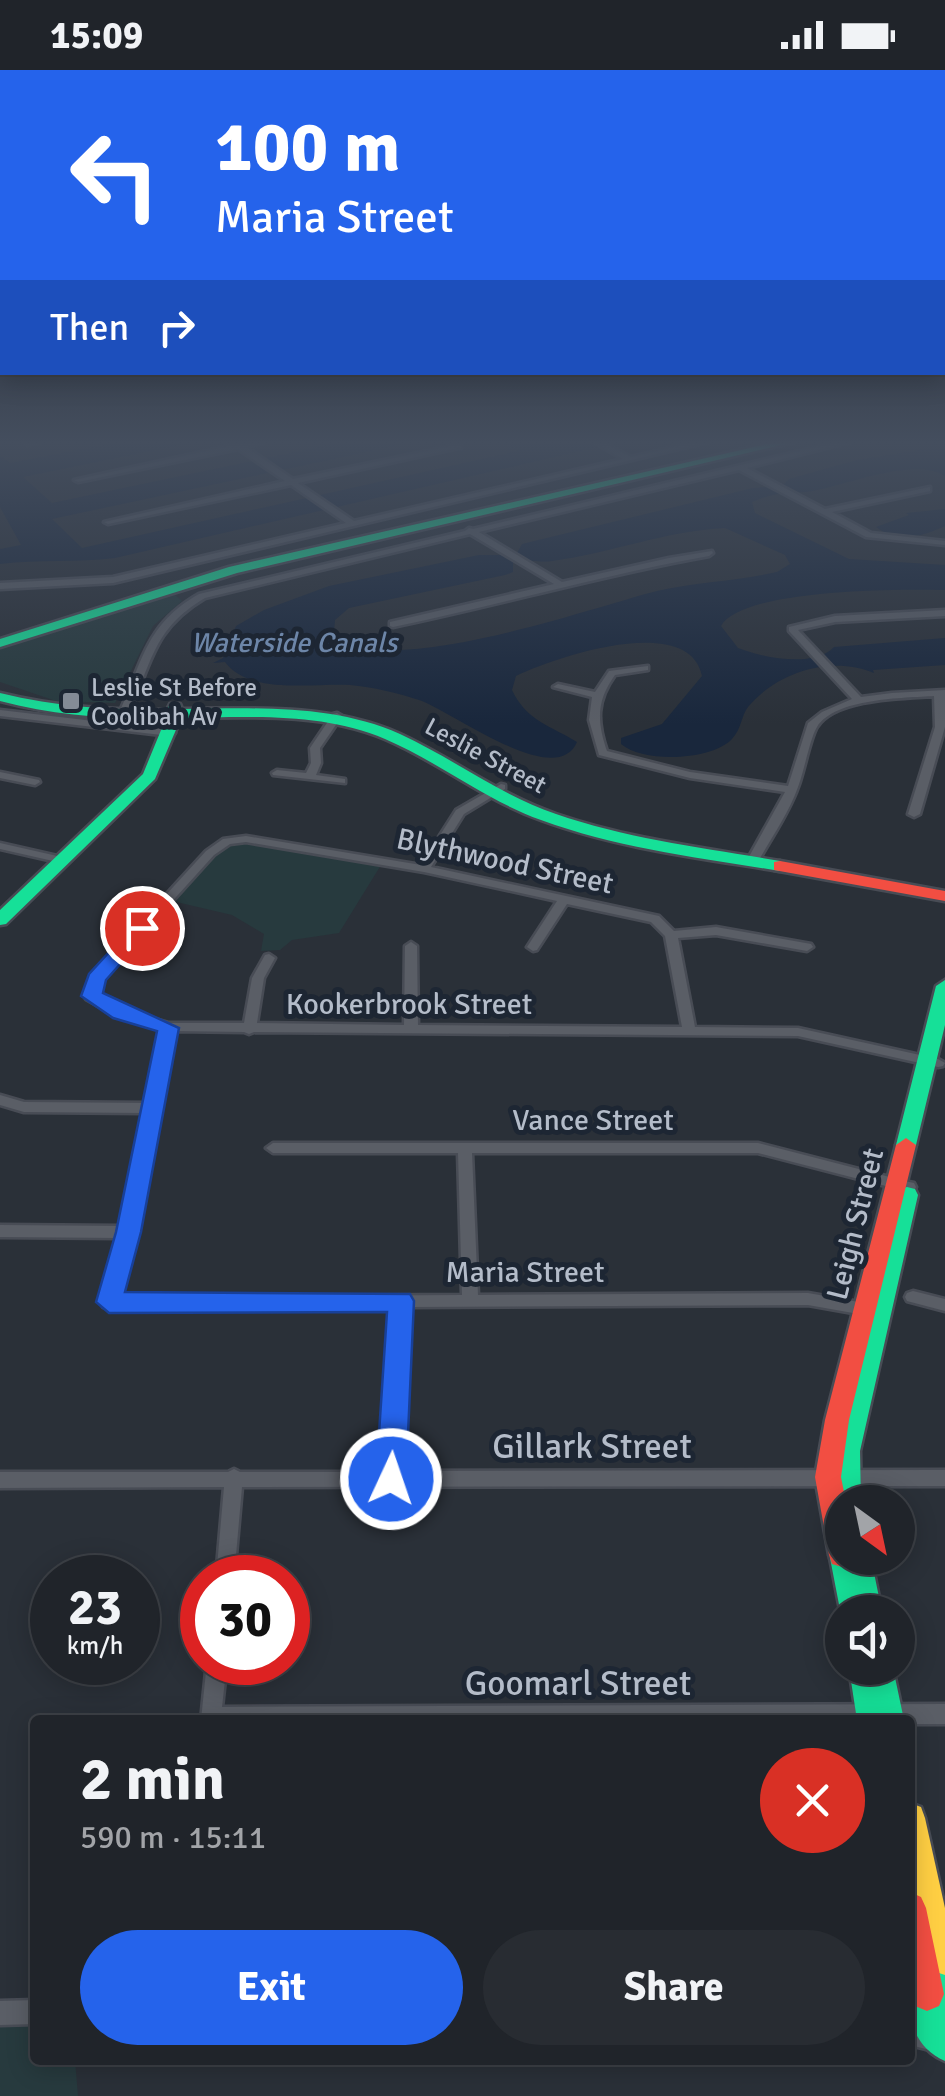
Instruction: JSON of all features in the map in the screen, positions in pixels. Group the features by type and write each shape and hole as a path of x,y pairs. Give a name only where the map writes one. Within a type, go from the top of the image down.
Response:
{"main road":[{"path":"0,632 229,562 344,536"},
{"path":"0,643 233,570 383,536"},
{"name":"Leslie Street","path":"0,686 56,703 123,704 177,717 336,717 392,734 427,750 541,814 945,894"},
{"name":"Leslie Street","path":"0,697 56,711 123,704"},
{"path":"0,920 150,776 177,717"},
{"name":"Leigh Street","path":"837,1477 850,1438 872,1311 932,1061 945,986"},
{"name":"Leigh Street","path":"932,1061 945,1033"},
{"path":"837,1477 841,1485"},
{"path":"837,1477 838,1485"},
{"path":"869,1685 879,1715"},
{"path":"879,1685 880,1715"},
{"path":"915,1842 931,1918 945,1958"},
{"path":"915,1954 920,2000 928,2022 942,2042"},
{"path":"920,2000 945,1978"}],"street":[{"path":"0,586 113,580 295,536"},
{"path":"123,704 163,623 202,596 447,536"},
{"path":"478,536 563,586"},
{"path":"874,536 945,543"},
{"path":"393,624 709,553"},
{"path":"856,699 792,633 798,624 945,612"},
{"path":"645,668 612,673 597,694 590,718 603,753 674,772 792,790"},
{"path":"558,687 597,694"},
{"path":"757,859 792,790 812,725 856,699 942,694 940,727 914,814"},
{"path":"0,713 177,717"},
{"path":"310,775 316,763 315,748 336,717"},
{"path":"278,772 342,782"},
{"path":"0,775 35,782"},
{"path":"424,869 460,812 496,789"},
{"name":"Blythwood Street","path":"227,841 258,840 564,898 655,919 672,934"},
{"name":"Kookerbrook Street","path":"227,841 210,853 96,978 91,996 121,1013 168,1028 798,1032 932,1061"},
{"path":"0,846 62,860"},
{"path":"533,946 564,898"},
{"path":"688,1029 672,934 716,931 807,947"},
{"path":"411,946 411,1030"},
{"path":"249,1030 258,978 270,958"},
{"path":"0,1231 128,1232 168,1028"},
{"path":"0,1100 24,1107 154,1108"},
{"path":"465,1147 470,1300"},
{"name":"Vance Street","path":"272,1148 758,1148 902,1184"},
{"name":"Maria Street","path":"128,1232 109,1302 808,1299 872,1311"},
{"path":"913,1297 945,1305"},
{"path":"391,1479 401,1301"},
{"path":"227,1555 234,1477"},
{"name":"Gillark Street","path":"0,1480 945,1478"},
{"path":"212,1715 215,1685"},
{"name":"Goomarl Street","path":"915,1715 945,1714"},
{"path":"0,2013 30,2012"},
{"path":"915,2035 942,2042"}],"green space":[{"path":"172,592 182,601 153,626 115,703 56,701 0,682 0,648"},
{"path":"232,844 260,844 381,865 339,933 292,940 280,950 261,951 264,934 232,915 172,901 221,849"},
{"path":"30,2013 30,2065 75,2065 78,2096 0,2096 0,2014"}],"water":[{"path":"16,536 69,536 82,548 138,536 213,536 115,558 0,564 0,549 21,545"},
{"name":"Waterside Canals","path":"557,536 670,536 552,561 513,562 513,572 505,575 349,608 335,620 334,632 357,646 394,650 488,637 657,591 777,572 790,564 785,555 742,536 801,536 849,559 945,565 945,590 859,591 758,605 734,614 721,626 738,648 761,655 802,659 834,647 945,638 945,665 873,670 874,673 839,666 804,671 787,677 759,696 746,711 738,731 722,746 693,755 660,757 631,750 621,744 621,738 662,724 702,676 692,657 673,646 647,643 587,651 516,676 512,690 525,709 577,742 566,755 548,758 502,744 403,695 350,685 265,683 249,679 225,662 213,663 223,658 236,626 264,610 329,586 479,555 516,555 522,544"}],"traffic: fast":[{"path":"0,643 233,570 383,536"},
{"path":"0,697 81,712 262,713 349,722 394,737 498,796 550,818 648,843 780,866"},
{"path":"0,920 150,776 173,726 175,707"},
{"path":"906,1145 945,986"},
{"path":"848,1485 847,1451 907,1195"},
{"path":"846,1575 850,1595"},
{"path":"861,1575 865,1595"},
{"path":"866,1685 871,1715"},
{"path":"882,1685 888,1715"},
{"path":"945,1978 927,2001 932,2027 945,2044"}],"traffic: slow":[{"path":"915,1842 931,1918 945,1959"}],"traffic: jam":[{"path":"780,866 945,896"},
{"path":"829,1485 837,1420 906,1145"},
{"path":"915,1933 927,1994"}],"place":[{"name":"Leslie St Before Coolibah Av","path":"71,701"}],"route":[{"path":"142,928 96,978 91,996 121,1013 168,1028 128,1232 109,1302 401,1301 391,1479"}]}
